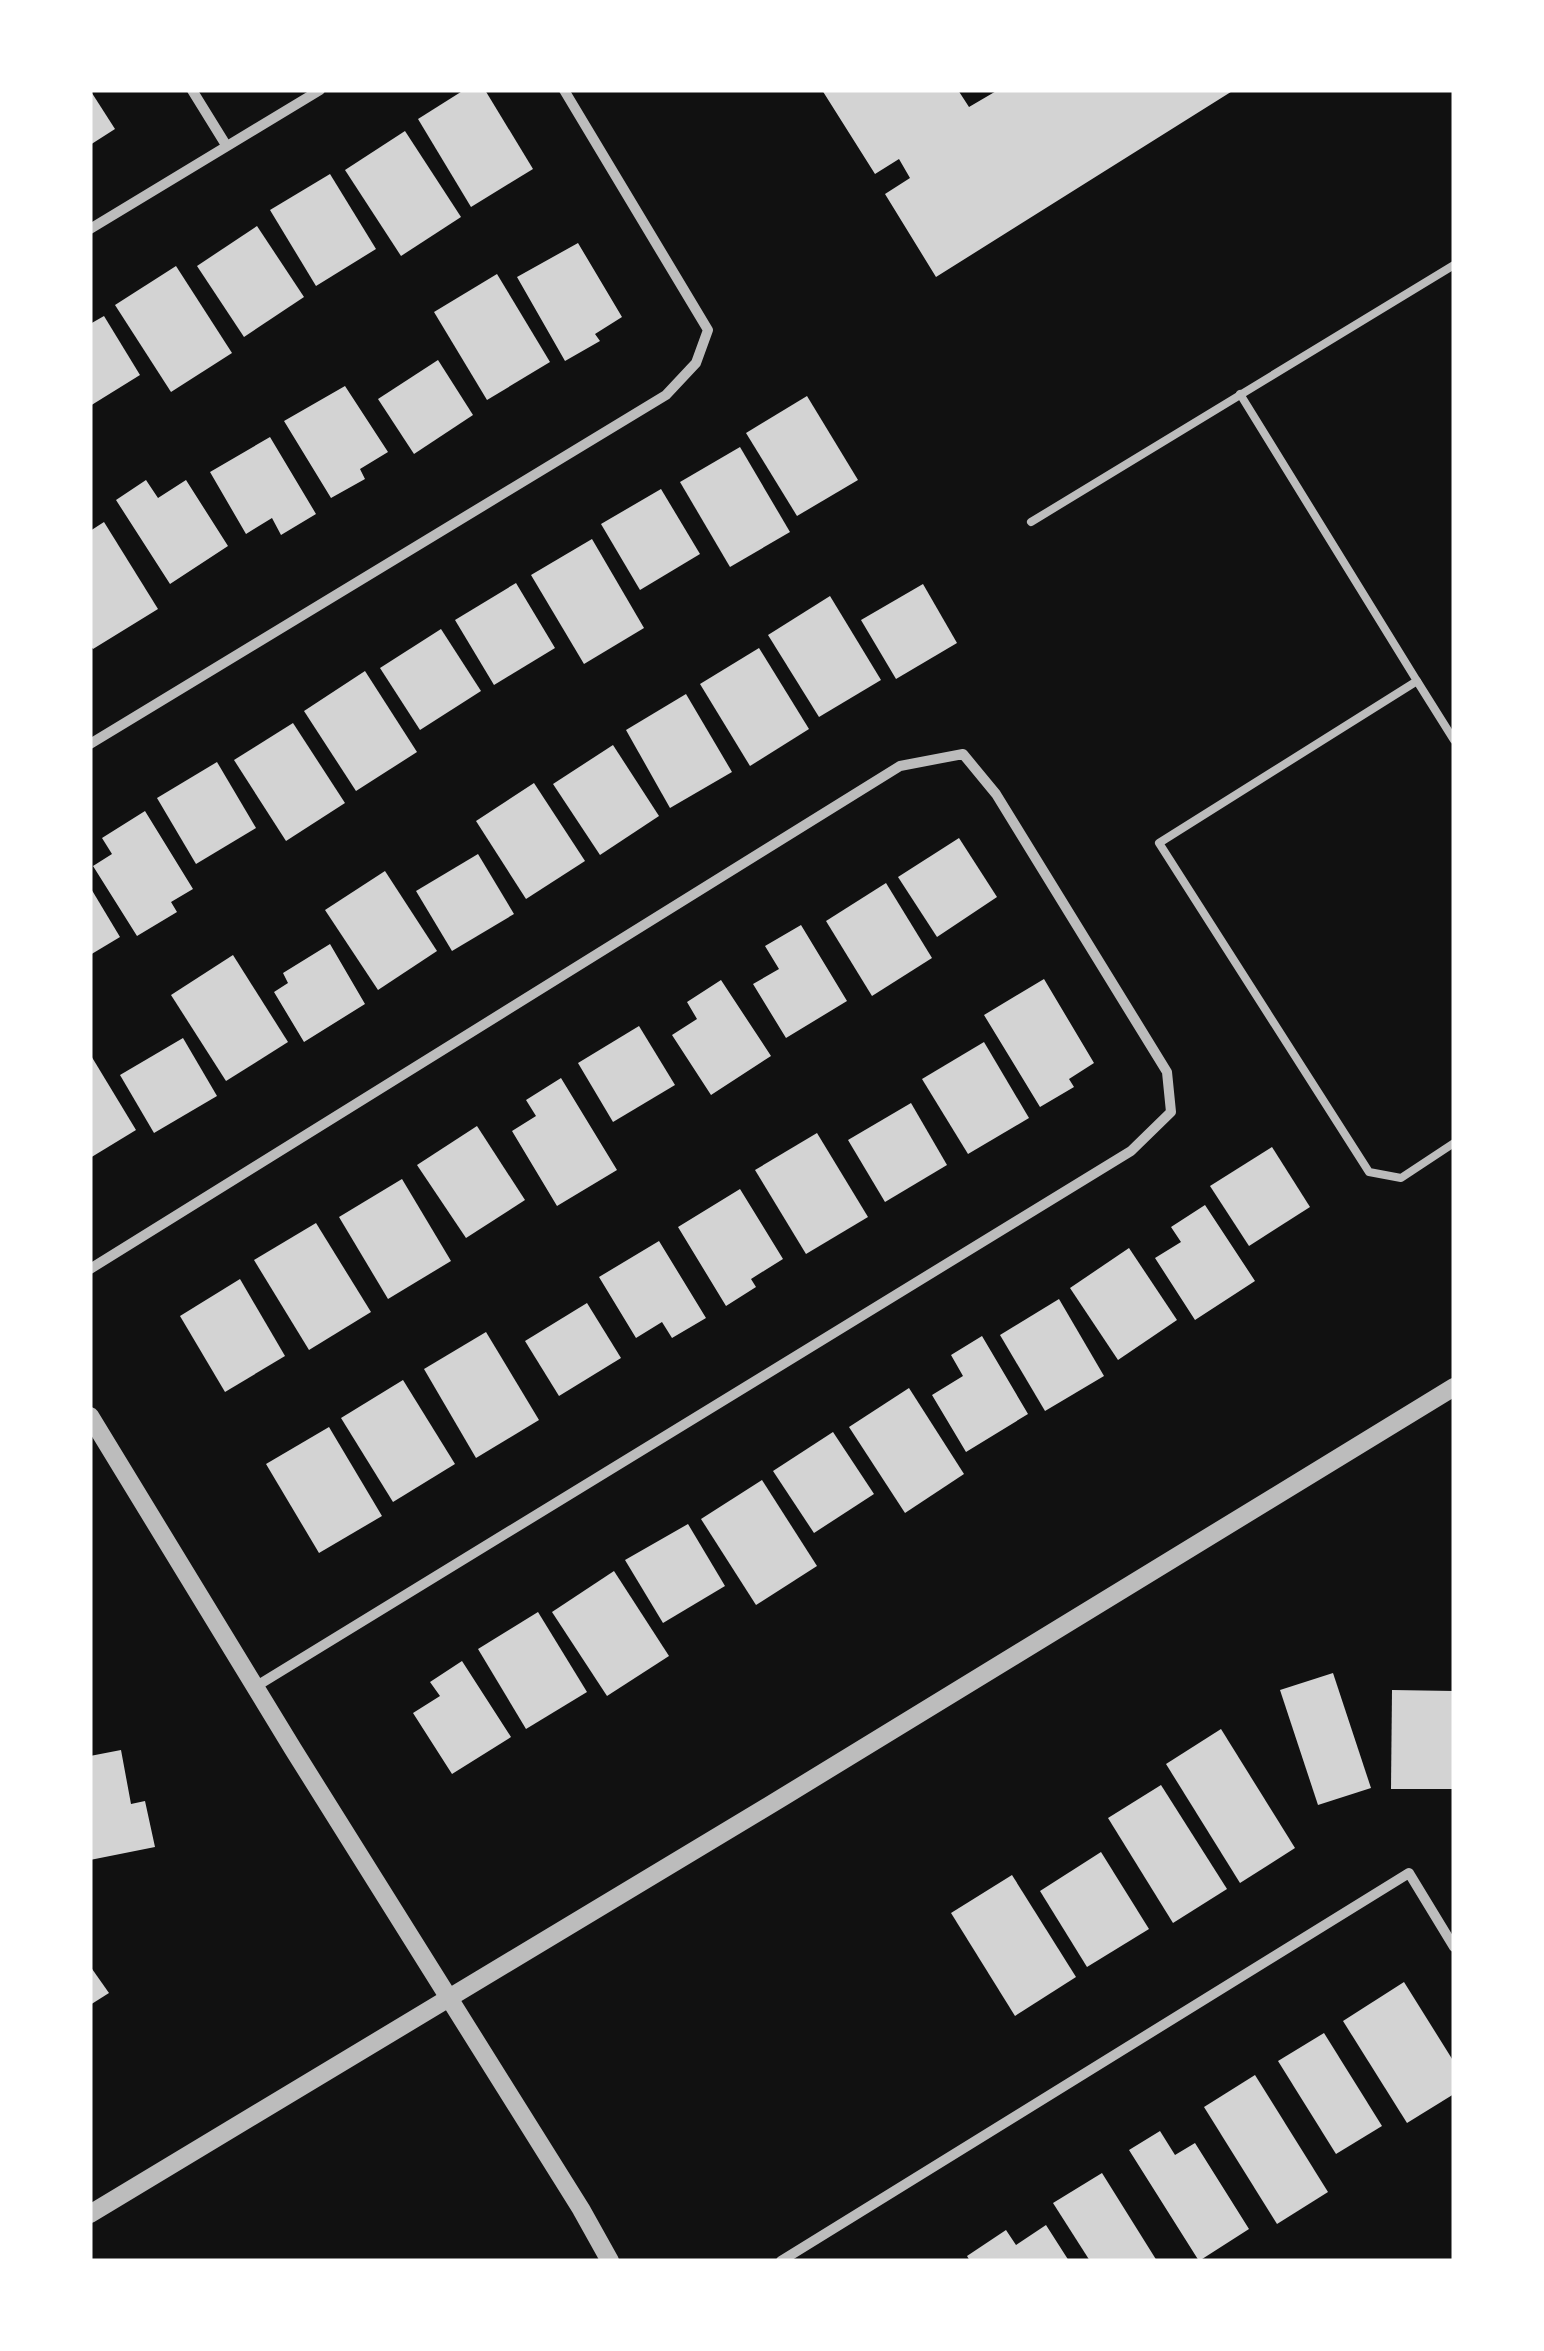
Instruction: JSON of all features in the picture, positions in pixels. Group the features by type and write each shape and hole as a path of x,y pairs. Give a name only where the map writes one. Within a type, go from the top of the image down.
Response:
{"street":[{"path":"192,90 226,146"},
{"path":"90,229 320,90"},
{"path":"90,744 666,395 696,363 708,330 564,90"},
{"path":"90,1269 900,766 963,754 996,794 1167,1072 1170,1112 1131,1151 255,1687"},
{"path":"90,2214 782,1798 1454,1386"},
{"path":"90,1416 610,2261"},
{"path":"780,2261 1408,1874 1454,1947"}],"lane":[{"path":"1031,522 1454,265"},
{"path":"1240,394 1454,740"},
{"path":"1417,681 1159,844 1369,1172 1401,1178 1454,1143"}],"building":[{"path":"90,90 115,129 90,145"},
{"path":"464,90 485,90 533,169 471,207 418,119"},
{"path":"822,90 958,90 969,107 998,90 1234,90 936,277 885,194 910,178 899,159 875,174"},
{"path":"405,131 461,217 401,256 345,170"},
{"path":"330,174 376,249 316,286 270,210"},
{"path":"257,226 304,297 244,337 197,266"},
{"path":"578,243 622,317 595,334 600,341 565,361 517,277"},
{"path":"176,266 232,353 171,392 115,305"},
{"path":"497,274 550,362 487,400 434,312"},
{"path":"104,316 140,375 90,406 90,324"},
{"path":"438,360 473,415 414,454 378,399"},
{"path":"345,386 388,452 360,469 365,479 331,498 284,421"},
{"path":"807,396 858,480 797,516 746,433"},
{"path":"270,437 316,514 281,535 272,518 246,534 210,472"},
{"path":"740,447 790,532 730,567 680,482"},
{"path":"146,480 158,498 186,480 228,546 170,584 116,500"},
{"path":"661,489 700,554 640,590 601,524"},
{"path":"104,522 158,609 93,649 90,531"},
{"path":"592,539 644,628 584,664 531,575"},
{"path":"516,583 555,648 494,685 455,620"},
{"path":"923,584 957,643 896,679 861,620"},
{"path":"830,596 881,680 819,717 768,635"},
{"path":"441,629 481,691 420,730 380,668"},
{"path":"759,648 809,729 750,766 700,684"},
{"path":"365,671 417,752 356,791 304,711"},
{"path":"686,694 732,772 670,808 626,730"},
{"path":"293,723 345,803 286,841 234,760"},
{"path":"613,745 659,816 600,855 553,784"},
{"path":"217,762 256,828 196,864 157,798"},
{"path":"534,783 585,861 526,899 476,821"},
{"path":"145,811 193,889 171,902 177,912 137,936 93,866 112,854 102,838"},
{"path":"959,838 997,897 937,937 898,877"},
{"path":"478,854 514,914 452,951 416,891"},
{"path":"385,871 437,951 378,990 325,910"},
{"path":"886,883 932,958 872,996 826,921"},
{"path":"90,887 120,937 90,955"},
{"path":"801,925 847,1001 786,1038 753,984 779,969 765,946"},
{"path":"330,944 365,1004 304,1042 274,992 288,983 283,973"},
{"path":"233,955 288,1042 226,1081 171,995"},
{"path":"1044,979 1094,1063 1069,1079 1074,1087 1040,1107 984,1015"},
{"path":"721,980 771,1056 711,1095 672,1035 697,1019 687,1002"},
{"path":"639,1026 675,1085 613,1122 578,1063"},
{"path":"183,1038 217,1096 154,1133 120,1075"},
{"path":"984,1042 1029,1118 968,1154 922,1079"},
{"path":"90,1054 136,1130 90,1158"},
{"path":"561,1078 617,1170 557,1206 512,1131 536,1116 526,1100"},
{"path":"911,1103 947,1165 885,1202 848,1140"},
{"path":"477,1126 525,1200 466,1238 417,1165"},
{"path":"817,1133 868,1217 806,1254 755,1170"},
{"path":"1272,1147 1310,1207 1249,1246 1210,1186"},
{"path":"402,1179 451,1261 388,1299 339,1217"},
{"path":"740,1189 783,1259 751,1279 756,1287 726,1306 678,1227"},
{"path":"1205,1205 1255,1281 1195,1320 1155,1258 1181,1242 1171,1227"},
{"path":"316,1223 371,1312 309,1350 254,1260"},
{"path":"659,1241 706,1318 672,1338 662,1322 636,1338 599,1277"},
{"path":"1129,1248 1177,1320 1118,1360 1070,1288"},
{"path":"240,1279 285,1356 225,1392 180,1316"},
{"path":"1059,1299 1104,1376 1045,1411 1000,1335"},
{"path":"587,1303 621,1358 559,1396 525,1341"},
{"path":"486,1332 539,1420 476,1458 424,1369"},
{"path":"982,1336 1028,1414 966,1452 932,1395 963,1376 951,1355"},
{"path":"403,1380 455,1464 393,1502 341,1418"},
{"path":"909,1388 964,1474 905,1513 849,1427"},
{"path":"329,1427 382,1516 319,1553 266,1464"},
{"path":"833,1432 874,1494 814,1533 773,1471"},
{"path":"762,1480 817,1566 756,1605 701,1519"},
{"path":"688,1524 725,1586 663,1623 625,1560"},
{"path":"614,1571 669,1656 607,1696 552,1612"},
{"path":"538,1612 587,1692 526,1729 478,1649"},
{"path":"462,1661 511,1737 452,1774 413,1713 440,1696 430,1682"},
{"path":"1333,1673 1371,1788 1318,1805 1280,1690"},
{"path":"1392,1690 1454,1691 1454,1789 1391,1789"},
{"path":"1221,1729 1295,1848 1240,1883 1166,1764"},
{"path":"121,1750 131,1804 145,1801 155,1847 90,1860 90,1756"},
{"path":"1161,1785 1227,1889 1173,1923 1108,1818"},
{"path":"1101,1852 1149,1929 1087,1967 1040,1891"},
{"path":"1012,1875 1076,1977 1015,2016 951,1913"},
{"path":"90,1966 109,1993 90,2005"},
{"path":"1404,1982 1454,2062 1454,2094 1407,2123 1343,2021"},
{"path":"1324,2033 1382,2126 1336,2154 1278,2061"},
{"path":"1255,2075 1328,2192 1277,2224 1204,2107"},
{"path":"1160,2131 1175,2155 1195,2143 1249,2229 1199,2261 1129,2150"},
{"path":"1102,2173 1157,2261 1090,2261 1053,2203"},
{"path":"1046,2225 1069,2261 970,2261 967,2256 1006,2230 1016,2245"}]}
